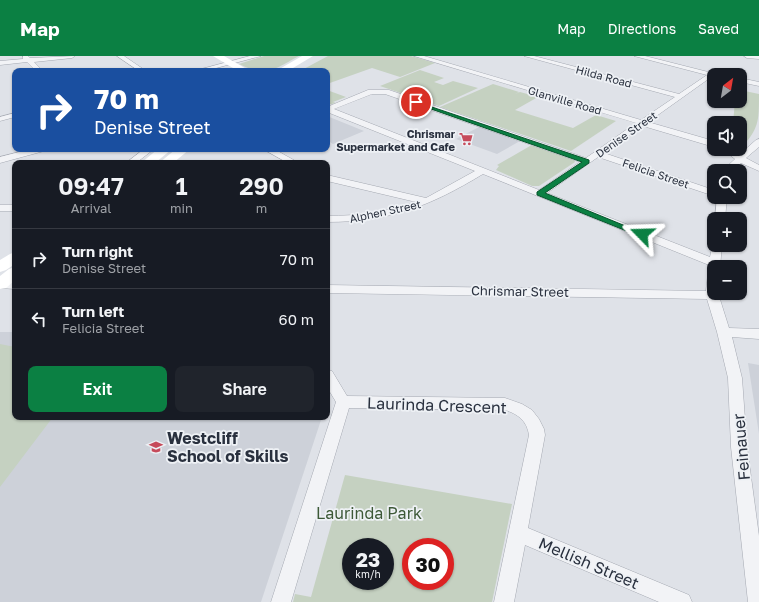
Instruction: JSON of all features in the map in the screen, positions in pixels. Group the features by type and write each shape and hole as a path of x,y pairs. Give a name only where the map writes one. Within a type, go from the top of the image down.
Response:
{"main road":[{"path":"217,56 239,68"},
{"path":"287,68 309,56"},
{"path":"299,68 321,56"},
{"path":"151,160 162,152"},
{"path":"169,160 180,152"},
{"path":"0,268 12,259"},
{"path":"0,284 12,274"}],"street":[{"path":"0,63 26,58 72,56"},
{"path":"120,56 138,68"},
{"path":"209,68 258,56"},
{"name":"Glanville Road","path":"417,56 707,142"},
{"name":"Hilda Road","path":"527,56 680,96"},
{"path":"637,56 707,72"},
{"path":"747,56 759,57"},
{"path":"26,58 37,68"},
{"name":"Denise Street","path":"540,194 680,96 707,79"},
{"path":"747,81 759,84"},
{"path":"330,108 371,92 386,92 587,161"},
{"path":"330,110 540,194 707,264"},
{"path":"0,119 12,116"},
{"path":"734,164 759,142"},
{"path":"0,160 30,152"},
{"path":"134,160 146,152"},
{"path":"273,152 288,160"},
{"name":"Felicia Street","path":"598,154 707,191"},
{"path":"738,156 759,168"},
{"name":"Alphen Street","path":"330,219 359,218 409,207 427,201 482,171"},
{"path":"330,179 427,201"},
{"path":"0,208 12,208"},
{"path":"0,284 12,284"},
{"name":"Chrismar Street","path":"330,289 707,295"},
{"name":"Feinauer","path":"714,300 724,332 735,378 739,447 758,602"},
{"path":"724,332 759,334"},
{"path":"281,602 343,402 330,380"},
{"name":"Laurinda Crescent","path":"343,402 505,404 527,414 535,424 537,435 504,602"},
{"name":"Mellish Street","path":"518,533 682,602"}],"shaded area":[{"path":"330,117 364,131 333,144 330,142"},
{"path":"479,127 520,141 497,154 456,139"},
{"name":"Westcliff School of Skills","path":"0,332 12,332 12,420 321,420 261,602 0,602"},
{"path":"748,363 759,365 759,434"}],"green space":[{"path":"264,56 299,56 276,68 249,68 239,64"},
{"path":"328,56 411,56 435,63 400,77 372,68 330,83 330,68 306,68"},
{"path":"420,70 444,78 434,82 443,85 453,81 478,88 439,106 380,86"},
{"path":"493,84 519,92 515,94 520,92 538,97 515,110 573,128 596,115 616,121 571,151 440,107"},
{"path":"330,91 346,97 333,102 336,103 330,104"},
{"path":"747,91 759,94 757,124 747,141 747,116 734,116 734,108 747,108"},
{"path":"530,146 535,146 574,159 575,162 539,186 532,186 496,170 499,166 497,165"},
{"path":"0,344 12,346 12,420 51,420 0,487"},
{"name":"Laurinda Park","path":"345,475 512,504 492,602 293,602 295,594 311,597"}],"place":[{"name":"Chrismar Supermarket and Cafe","path":"466,139"},
{"name":"Westcliff School of Skills","path":"156,447"}],"route":[{"path":"416,102 587,161 540,194 642,234"}]}
